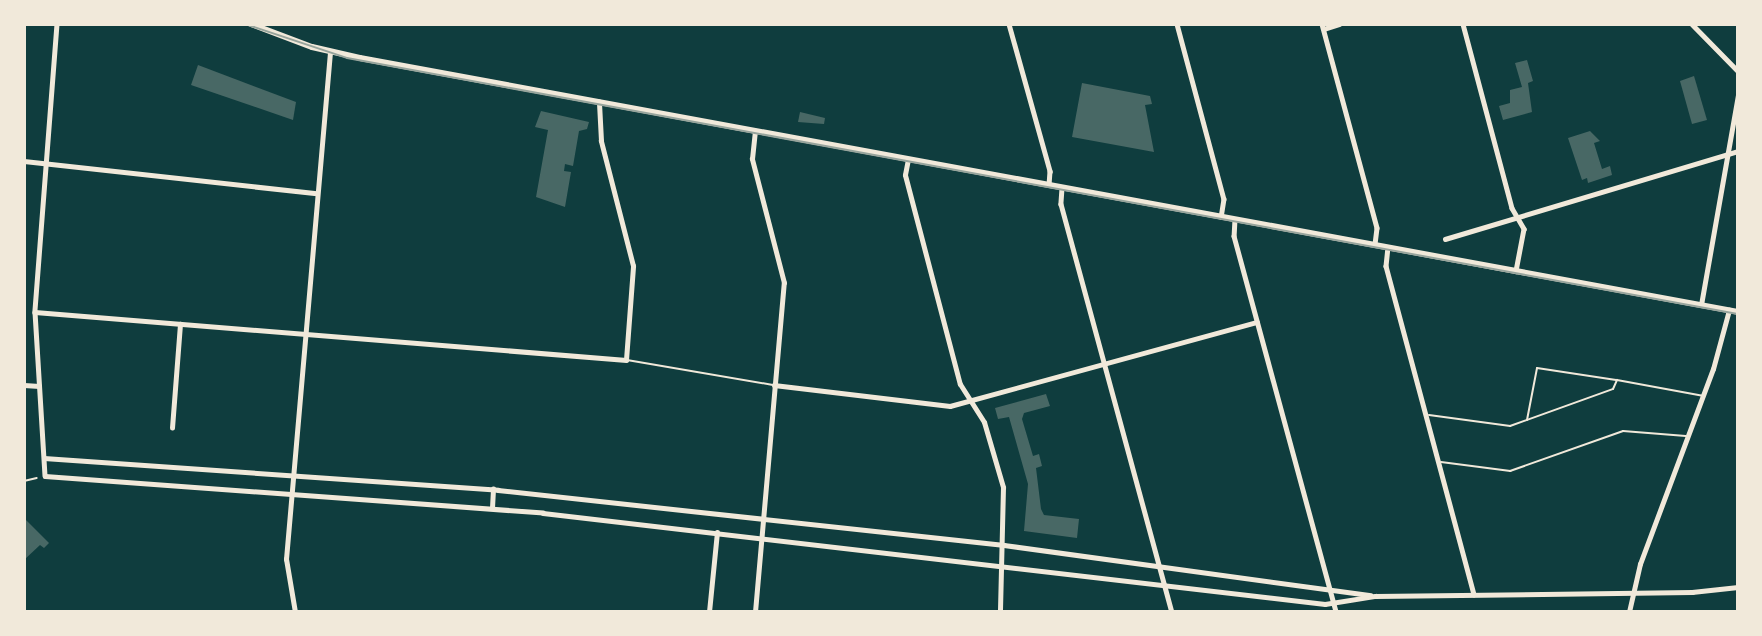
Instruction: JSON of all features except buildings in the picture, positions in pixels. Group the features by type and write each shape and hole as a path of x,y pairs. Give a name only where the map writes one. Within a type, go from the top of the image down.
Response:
{"main road":[{"path":"251,24 330,52 1738,312"}],"street":[{"path":"57,24 35,312 45,476 492,508 761,536 1333,604 1375,596 1712,592 1738,587"},
{"path":"1009,24 1050,171 1049,185"},
{"path":"1177,24 1224,199 1221,217"},
{"path":"1339,24 1323,27 1377,228 1375,245"},
{"path":"1463,24 1517,217 1524,229 1516,271"},
{"path":"1692,24 1738,71"},
{"path":"295,611 286,559 290,494 330,52"},
{"path":"1701,305 1738,95"},
{"path":"35,312 626,360 634,276 601,141 599,102"},
{"path":"755,131 752,159 784,284 760,517 755,611"},
{"path":"1446,239 1738,151"},
{"path":"908,159 905,175 960,384 984,422 1003,487 1004,565 1000,611"},
{"path":"24,161 316,193"},
{"path":"1062,188 1060,204 1172,611"},
{"path":"1235,219 1234,236 1336,611"},
{"path":"1388,247 1386,266 1441,462 1474,594"},
{"path":"1629,611 1633,592 1703,396 1729,310"},
{"path":"774,385 936,405 970,400 1257,322"},
{"path":"172,428 180,324"},
{"path":"24,385 39,386"},
{"path":"44,458 493,489 1004,545 1329,587 1375,596"},
{"path":"492,508 493,489"},
{"path":"709,611 717,532"}],"lane":[{"path":"626,360 774,385"},
{"path":"1527,420 1537,368 1703,396"},
{"path":"1428,415 1510,426 1612,389 1617,380"},
{"path":"1441,462 1510,471 1623,431 1663,430 1688,436"}],"path":[{"path":"24,481 45,476"}],"tram line":[{"path":"245,24 347,58 1738,314"}]}
